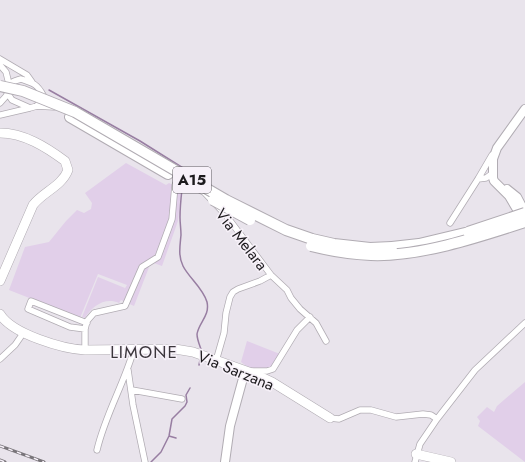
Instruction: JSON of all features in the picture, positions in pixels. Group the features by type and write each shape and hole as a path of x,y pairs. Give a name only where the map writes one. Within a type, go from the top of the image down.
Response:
{"highway":[{"name":"A15","path":"4,85 75,112 226,200 286,230 312,239 334,244 370,248 419,244 465,233 525,212"},
{"name":"A15","path":"4,93 23,97 70,117 226,208 284,236 304,244 332,251 372,255 420,251 525,222"}],"main road":[{"path":"0,133 18,134 28,138 65,160 68,170 66,177 61,182 38,198 32,205 0,281"},
{"name":"Via Sarzana","path":"0,314 10,325 59,346 85,350 184,350 258,375 330,418"},
{"path":"416,458 451,462"}],"street":[{"path":"0,58 27,75 34,84"},
{"path":"0,65 6,72 4,85 6,91 0,103"},
{"path":"4,85 14,80 21,79 34,84"},
{"name":"Via Melara","path":"34,84 38,86 50,104 84,121 204,192 225,214 271,275 287,290 291,298 300,309 316,323 326,341"},
{"path":"4,93 12,100 30,108"},
{"path":"0,115 36,106 43,95"},
{"name":"Via Melara","path":"36,106 57,108"},
{"path":"450,223 497,148 525,109"},
{"path":"491,177 493,159 497,148"},
{"path":"483,171 490,171 491,177 509,196 525,222"},
{"path":"85,350 86,326 90,316 94,313 124,306 142,267 158,257 172,219 176,185 179,177"},
{"path":"478,179 491,177 499,182 517,197 525,212"},
{"path":"216,361 224,333 226,313 230,297 233,292 271,275"},
{"path":"31,301 86,326 70,327 28,309 31,301"},
{"path":"225,462 227,442 245,371 267,371 274,369 297,330 310,317"},
{"path":"416,458 420,444 437,419 475,370 525,323"},
{"path":"0,358 15,345 24,332"},
{"path":"97,450 101,435 128,369 134,349"},
{"path":"128,369 133,405 146,462"},
{"path":"132,390 182,399"},
{"path":"330,418 339,419 360,410 371,410 396,417 423,414 431,415 437,419"},
{"path":"220,462 221,455 227,442"}],"shaded area":[{"path":"126,163 166,185 169,183 181,189 178,221 162,266 151,262 134,306 121,300 119,303 114,301 104,302 95,306 85,318 82,317 98,277 125,288 124,290 127,285 98,274 80,318 9,290 25,247 49,242 77,210 84,213 91,209 92,203 85,193"},
{"path":"247,341 280,354 268,370 250,369 241,362"},
{"path":"525,382 525,462 478,426 480,421 477,417 487,407 494,412 497,406"}],"waterway":[{"path":"49,90 140,141 183,168"},
{"path":"182,189 180,214 180,258 183,266 205,297 208,307 197,334 202,352"},
{"path":"199,365 200,360"},
{"path":"151,462 161,452 169,436 172,419 185,406 187,402 186,395 190,388"},
{"path":"169,436 176,438"}],"railway":[{"path":"0,446 44,462"},
{"path":"0,460 5,462"}],"district":[{"name":"LIMONE","path":"144,352"}]}
